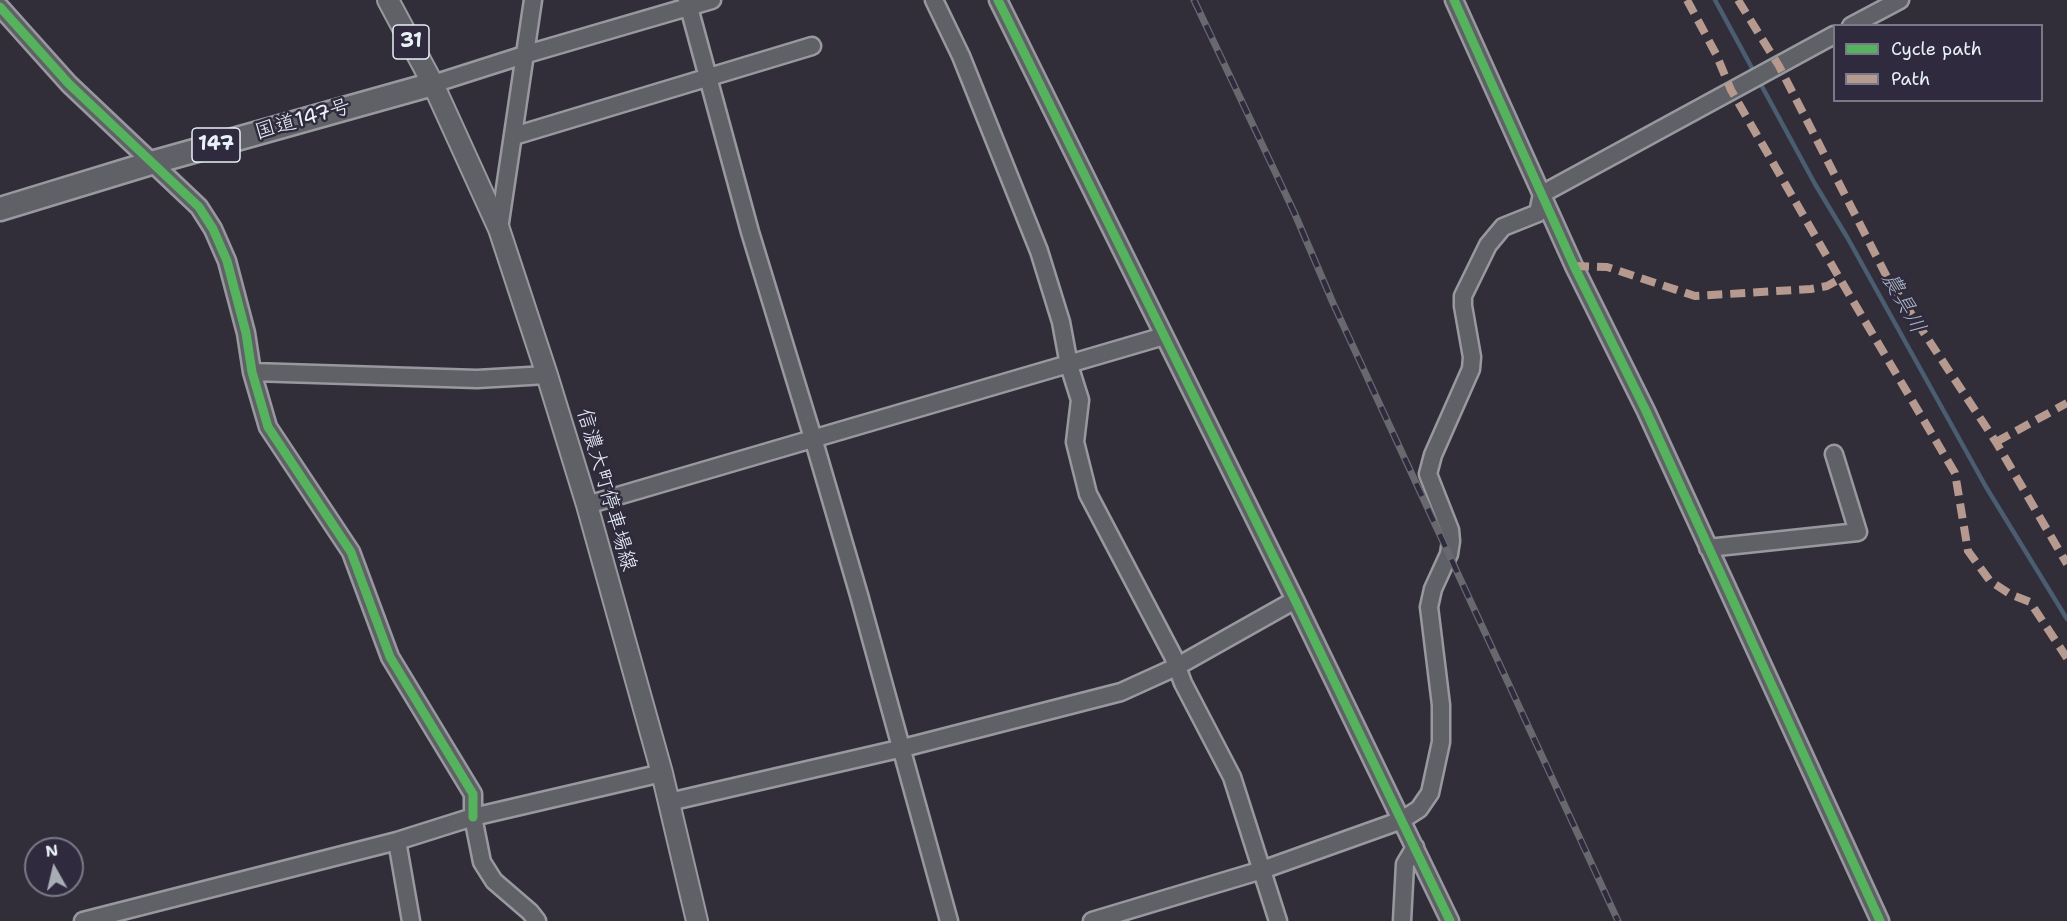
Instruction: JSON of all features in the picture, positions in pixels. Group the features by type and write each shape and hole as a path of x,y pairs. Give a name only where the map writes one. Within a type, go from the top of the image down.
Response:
{"highway":[{"name":"国道147号","path":"0,209 151,163 433,84"}],"main road":[{"name":"31","path":"388,0 433,84"},
{"name":"信濃大町停車場線","path":"433,84 499,229 547,375 587,505 662,772 697,921"}],"street":[{"path":"499,229 527,54 533,0"},
{"path":"433,84 688,4 712,0"},
{"path":"934,0 962,56 1039,251 1061,322 1069,365 1080,400 1075,442 1088,494 1173,656 1176,667 1232,777 1278,921"},
{"path":"998,0 1295,600 1450,921"},
{"path":"1454,0 1574,266 1646,411 1880,921"},
{"path":"1855,24 1900,0"},
{"path":"688,4 750,232 813,438 903,748 949,921"},
{"path":"0,7 69,84 199,207 213,229 226,261 246,333 252,372 268,427 351,552 390,657 473,794 473,818 482,862 494,881 530,912 537,921"},
{"path":"1092,921 1262,870 1402,820 1419,809 1430,793 1441,742 1441,705 1430,607 1433,590 1449,554 1451,541 1450,530 1428,474 1429,465 1471,369 1472,357 1463,296 1488,245 1503,227 1538,213 1542,194 1833,36"},
{"path":"514,136 812,46"},
{"path":"587,505 1164,336"},
{"path":"252,372 477,379 547,375"},
{"path":"1708,548 1858,532 1834,454"},
{"path":"669,802 903,748 1121,692 1176,667 1295,600"},
{"path":"83,921 397,841 473,818 662,772"},
{"path":"397,841 411,921"},
{"path":"1402,921 1405,864 1415,847"}],"waterway":[{"name":"農具川","path":"1715,0 1815,184 1847,237 1986,487 2067,619"}],"railway":[{"path":"1194,0 1294,212 1333,303 1618,921"}],"marked path":[{"path":"1687,0 1716,54 1731,90 1955,473 1968,551 1990,581 2010,594 2030,602 2067,658"},
{"path":"1738,0 1779,66 1887,277 1996,442 2067,564"},
{"path":"1574,266 1607,267 1695,296 1811,289 1827,286 1840,279"},
{"path":"1996,442 2067,403"}],"cycle path":[{"path":"998,0 1295,600 1450,921"},
{"path":"1454,0 1574,266 1646,411 1880,921"},
{"path":"0,7 69,84 199,207 213,229 227,261 246,333 252,372 268,427 351,552 390,657 473,794 473,817"}]}
